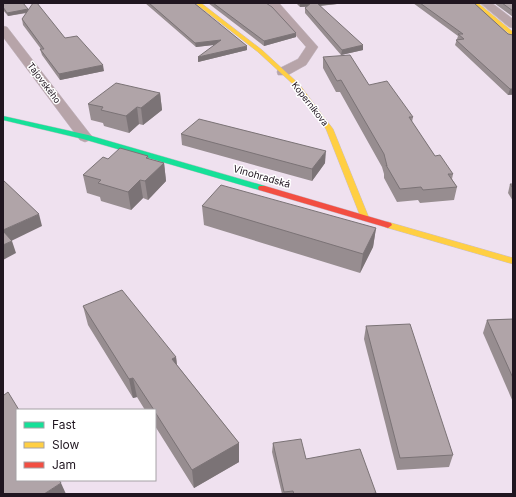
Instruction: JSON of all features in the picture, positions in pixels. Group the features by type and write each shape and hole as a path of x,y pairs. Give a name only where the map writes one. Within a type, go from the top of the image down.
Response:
{"street":[{"name":"Koperníkova","path":"198,3 260,51 297,85 329,129 366,218"},
{"path":"273,3 312,46 302,62 283,72"},
{"path":"475,3 513,35"},
{"path":"485,3 513,25"},
{"name":"Tajovského","path":"3,29 85,137"},
{"name":"Vinohradská","path":"3,118 85,137 513,261"}],"building":[{"path":"3,3 23,3 28,9 7,13 3,7"},
{"path":"33,3 37,3 65,38 77,36 103,65 59,74 40,49 44,49 22,19"},
{"path":"149,3 194,3 247,46 198,57 221,40 195,43"},
{"path":"213,3 266,3 272,7 296,33 264,41"},
{"path":"311,3 317,3 363,45 342,50 305,8"},
{"path":"420,3 474,3 508,34 513,35 513,89 510,89 456,40 464,39 458,34 463,34"},
{"path":"502,3 513,3 513,11"},
{"path":"350,55 369,85 387,81 413,117 409,117 435,156 440,155 453,174 448,174 457,187 423,190 421,187 400,189 386,165 387,166 384,154 341,80 337,81 323,57"},
{"path":"116,83 160,93 141,108 137,107 126,116 101,110 103,107 88,104"},
{"path":"199,119 326,151 312,169 181,134"},
{"path":"120,148 148,156 146,158 164,163 145,181 140,180 128,192 98,183 101,180 83,175 103,157 108,159"},
{"path":"3,180 39,214 3,230"},
{"path":"221,185 376,228 363,254 202,206"},
{"path":"3,231 12,241 3,245"},
{"path":"122,290 176,357 172,359 239,443 192,470 156,414 156,409 153,409 133,378 129,379 83,306"},
{"path":"513,319 513,378 487,320"},
{"path":"410,324 453,455 400,458 366,326"},
{"path":"8,392 18,409 16,409 16,481 60,481 61,483 44,494 3,494 3,394 4,395"},
{"path":"301,439 306,459 360,449 376,493 294,494 293,491 284,492 273,443"}],"traffic: fast":[{"path":"3,118 85,137 262,188"}],"traffic: slow":[{"path":"198,3 260,51 297,85 329,129 365,218"},
{"path":"475,3 513,35"},
{"path":"388,225 513,261"}],"traffic: jam":[{"path":"262,188 388,225"}]}
